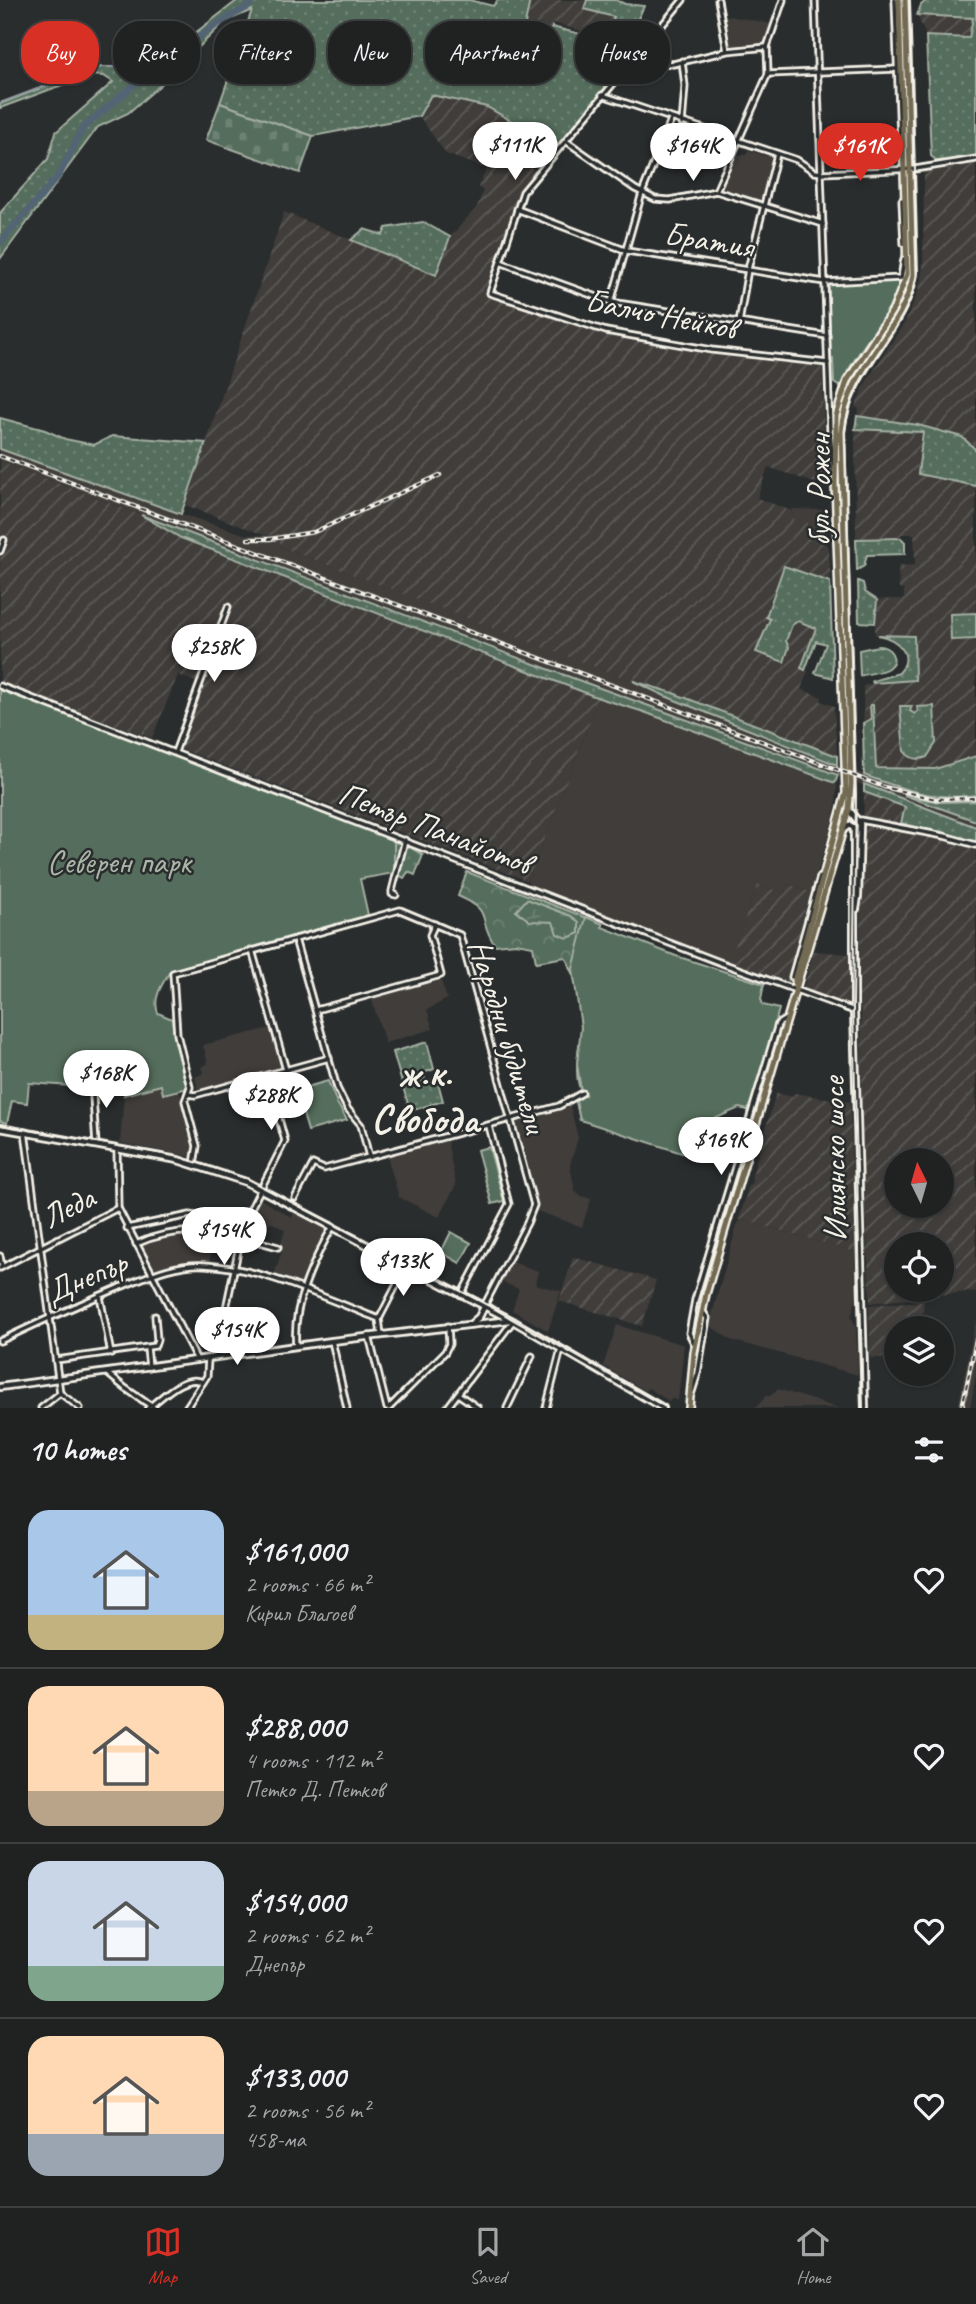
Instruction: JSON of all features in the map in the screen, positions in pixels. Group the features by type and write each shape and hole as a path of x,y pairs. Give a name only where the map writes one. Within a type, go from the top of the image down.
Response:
{"main road":[{"name":"бул. Рожен","path":"796,990 795,978 843,813 846,793 834,435 841,397 852,372 894,309 906,278 904,214 908,169 901,122 897,0"},
{"name":"бул. Рожен","path":"689,1408 695,1346 702,1311 849,807 851,780 841,431 845,407 855,382 900,311 911,286 914,261 908,169 905,0"}],"street":[{"path":"665,21 683,0"},
{"path":"718,0 727,51"},
{"path":"716,191 768,74 766,47 783,0"},
{"name":"бул. Рожен","path":"815,0 830,452 835,483"},
{"path":"897,0 900,138"},
{"path":"670,64 727,51 766,47"},
{"path":"682,61 685,86 682,124"},
{"path":"768,74 897,69"},
{"path":"611,84 523,192 499,262 611,302 827,336"},
{"path":"602,95 682,124 797,160 811,170 821,173 908,169 976,159"},
{"path":"611,302 642,193 671,120"},
{"path":"566,141 642,193 665,201 716,191 822,224"},
{"path":"739,323 748,269 777,154"},
{"path":"902,201 904,214"},
{"name":"Братия","path":"517,209 627,251 825,282 901,278 904,214"},
{"name":"Балчо Нейков","path":"499,262 490,293 606,331 712,350 828,363"},
{"path":"0,551 4,540"},
{"path":"175,752 229,607"},
{"name":"Петър Панайотов","path":"0,687 854,1011"},
{"path":"792,977 842,797"},
{"path":"849,807 860,824 860,820 976,845"},
{"name":"Илиянско шосе","path":"860,824 854,1011 865,1408"},
{"name":"Илиянско шосе","path":"844,829 849,825 853,828 853,897 856,910"},
{"path":"396,895 392,894 392,891 405,840"},
{"name":"Народни будители","path":"188,1094 190,1087 174,1012 173,973 400,910 460,935 534,1205 484,1307"},
{"path":"316,1010 440,975 430,935 436,924"},
{"path":"295,938 337,1088 347,1108 361,1125 369,1157"},
{"path":"252,950 286,1070"},
{"name":"бул. Рожен","path":"695,1346 689,1333 695,1300 778,1024 786,1019"},
{"path":"194,1164 197,1146 185,1101 188,1094 195,1095 329,1058"},
{"path":"216,1357 244,1222 285,1138 267,1075"},
{"path":"96,1145 92,1080 97,1076 126,1086"},
{"path":"295,1198 313,1164 324,1169 559,1106 582,1093"},
{"path":"461,1295 509,1204 489,1125"},
{"path":"0,1128 194,1164 260,1188 512,1321 663,1408"},
{"path":"25,1132 60,1394"},
{"path":"117,1149 118,1208 197,1360"},
{"name":"Леда","path":"1,1267 118,1208"},
{"path":"127,1228 190,1215 244,1222"},
{"path":"296,1346 295,1331 304,1290 321,1246 333,1226"},
{"path":"135,1244 157,1235 183,1231 242,1237 278,1247"},
{"path":"0,1256 1,1267"},
{"name":"Днепър","path":"0,1341 49,1317 151,1275 187,1265 236,1269 304,1290 379,1320"},
{"path":"381,1335 379,1320 407,1265"},
{"path":"100,1296 111,1354"},
{"path":"471,1323 479,1317 484,1307"},
{"name":"бул. Рожен","path":"690,1397 694,1391 707,1318 702,1311"},
{"path":"56,1360 147,1348 157,1343 155,1316"},
{"path":"0,1387 369,1336 471,1323 512,1321"},
{"path":"447,1408 512,1321"},
{"path":"369,1336 388,1408 445,1352 449,1344 448,1326"},
{"path":"332,1341 347,1408"},
{"path":"147,1348 149,1367"},
{"path":"546,1408 562,1349"},
{"path":"507,1408 532,1356"},
{"path":"186,1408 209,1370 208,1359"},
{"path":"107,1373 151,1407 183,1382 203,1382"},
{"path":"41,1408 60,1394"},
{"path":"60,1394 80,1408"},
{"path":"458,1394 478,1408"}],"shaded area":[{"path":"530,0 587,0 585,9 614,17 613,21 575,21 575,29 561,25 561,21 525,21"},
{"path":"723,15 773,24 765,46 730,48"},
{"path":"917,15 973,17 969,38 926,36"},
{"path":"430,95 487,107 531,132 516,159 537,171 522,189 486,295 592,329 620,335 822,365 826,487 768,467 757,498 792,511 794,523 828,523 822,540 829,547 831,590 802,669 808,671 801,689 822,697 821,701 834,706 837,756 281,547 278,536 265,535 185,505 284,212 436,275 450,237 477,207 483,191 478,187 487,169 446,154 419,116"},
{"path":"748,150 773,158 762,203 723,191 722,186 736,154 746,155"},
{"path":"976,163 976,756 935,769 864,767 863,686 915,680 913,636 875,635 875,623 859,622 858,600 904,599 904,590 899,589 898,566 915,565 914,534 901,534 901,538 856,539 855,433 859,409 855,407 866,382 906,320 919,289 923,267 924,172"},
{"path":"0,449 247,535 278,536 281,547 633,681 870,777 924,794 965,797 976,795 976,801 959,803 912,798 976,821 976,827 537,665 0,461"},
{"path":"0,461 141,515 181,538 599,698 528,881 178,748 201,684 178,675 152,738 0,683"},
{"path":"792,509 827,510 828,523 793,523"},
{"path":"599,698 644,712 837,785 836,805 829,834 811,892 788,884 784,893 758,884 727,965 529,888 528,881"},
{"path":"864,792 905,807 901,830 942,838 976,849 976,1293 954,1293 954,1232 884,1232 884,1301 870,1303 862,1146 861,1010 803,989 814,951 859,955"},
{"path":"758,884 784,893 788,884 811,892 803,916 807,918 788,983 728,962"},
{"path":"440,977 447,999 427,1010 433,1029 385,1043 371,997"},
{"path":"270,1028 281,1065 279,1067 198,1090 195,1077 204,1073 202,1066 208,1064 203,1045"},
{"path":"161,1085 164,1094 179,1090 194,1144 192,1157 120,1143 124,1095"},
{"path":"776,1093 793,1097 794,1093 850,1102 855,1252 739,1219 749,1185 753,1182 751,1179"},
{"path":"570,1106 578,1138 570,1165 575,1191 591,1199 582,1227 537,1211 534,1186 516,1120"},
{"path":"447,1141 456,1185 439,1217 399,1197 387,1156"},
{"path":"260,1199 291,1217 294,1213 327,1230 302,1287 273,1278 283,1248 280,1246 285,1230 275,1224 250,1219 254,1206 257,1206"},
{"path":"739,1219 855,1252 856,1301 851,1316 856,1327 858,1375 731,1340 709,1325"},
{"path":"205,1233 206,1246 212,1247 209,1263 185,1263 153,1272 139,1245 162,1236"},
{"path":"573,1257 656,1280 642,1326 559,1301"},
{"path":"509,1261 538,1271 535,1284 561,1291 548,1331 512,1310 519,1289 499,1281"},
{"path":"924,1302 922,1316 884,1316 884,1358 870,1358 869,1305"},
{"path":"976,1318 976,1375 970,1408 958,1408"},
{"path":"617,1325 684,1345 678,1401 671,1398 669,1401 648,1388 646,1391 603,1366"},
{"path":"778,1389 840,1408 756,1408 766,1396"}],"green space":[{"path":"238,0 469,0 493,6 498,0 530,0 526,21 425,21 425,84 561,84 561,29 575,33 575,84 609,84 541,167 519,156 531,132 487,107 431,95 419,116 313,136 220,103 227,84 314,84 314,21 248,21 252,10 226,21 214,21 214,32 200,46 200,29"},
{"path":"587,0 616,0 644,6 637,21 613,21 614,17 584,9"},
{"path":"927,0 976,0 976,156 937,161 931,156 926,36 969,38 973,18 917,15 921,5"},
{"path":"113,67 113,82 99,76 99,68"},
{"path":"113,82 162,84 128,113 98,127 0,259 0,213 48,159 56,132"},
{"path":"52,84 65,84 0,108 0,104"},
{"path":"220,103 313,136 300,173 206,140"},
{"path":"423,222 450,237 436,275 351,240 364,229 383,235 386,228"},
{"path":"900,282 888,310 854,360 840,387 834,383 831,359 828,284"},
{"path":"857,416 918,425 962,437 976,450 976,486 918,474 923,432 855,429"},
{"path":"0,418 45,430 65,439 94,445 112,436 206,443 181,514 0,449"},
{"path":"141,515 537,665 838,775 835,783 599,698 181,538"},
{"path":"901,538 905,542 905,554 867,555 864,566 857,570 856,539"},
{"path":"784,566 830,582 833,678 815,673 826,644 816,641 805,670 801,668 816,628 798,621 792,625 786,641 789,647 784,662 756,652 770,619 766,617"},
{"path":"858,581 863,583 865,592 877,600 875,623 859,622"},
{"path":"976,613 976,639 951,640 950,614"},
{"path":"878,635 914,636 915,680 873,683 872,681 899,673 905,660 905,654 898,644"},
{"path":"878,646 890,651 892,664 882,671 860,676 859,650"},
{"path":"633,681 673,693 837,756 837,765 665,696"},
{"name":"Северен парк","path":"0,690 394,838 394,873 360,879 368,915 171,970 156,1001 158,1013 172,1019 175,1042 188,1088 163,1094 161,1085 124,1095 128,1084 95,1073 72,1086 29,1083 27,1103 12,1101 7,1123 0,1121"},
{"path":"870,705 873,705 876,768 935,769 976,756 976,795 933,795 864,775 863,723 871,719"},
{"path":"900,706 912,706 910,711 915,714 917,707 934,706 936,743 927,757 914,758 904,751"},
{"path":"864,784 976,827 976,842 901,823 905,807 864,792"},
{"path":"904,795 939,802 976,801 976,821"},
{"path":"394,838 423,855 415,875 408,872 404,878 394,873"},
{"path":"467,872 603,924 602,927 614,939 580,1120 576,1101 583,1095 577,1072 580,1013 578,992 569,964 565,957 536,962 533,946 516,943 495,945 489,936 481,911 458,896"},
{"path":"527,899 571,916 579,922 579,933 568,938 557,934 553,922 530,921 516,911"},
{"path":"586,917 603,924 602,927 676,956 764,984 761,999 763,1005 779,1009 754,1099 748,1110 739,1108 712,1120 697,1120 688,1155 580,1120 576,1101 583,1095 577,1064 581,1027 573,969"},
{"path":"427,1042 434,1069 423,1073 426,1082 437,1079 443,1101 410,1111 393,1052"},
{"path":"328,1081 347,1120 308,1131 296,1090"},
{"path":"489,1147 504,1201 492,1204 477,1150"},
{"path":"451,1232 471,1243 460,1263 441,1252"}],"waterway":[{"path":"0,243 59,175 83,128 153,69 222,21 248,7 252,0"},
{"path":"0,103 88,70 113,67"}],"tram line":[{"path":"863,1408 853,1010 856,794 845,433 849,410 858,390 903,316 918,274 910,0"},
{"path":"0,1125 180,1157 248,1179 493,1308 667,1408"}],"railway":[{"path":"0,456 884,787 936,799 976,798"},
{"path":"248,539 270,539 314,532 440,475"},
{"path":"962,1408 976,1340"}],"district":[{"name":"ж.к. Свобода","path":"425,1096"}]}
